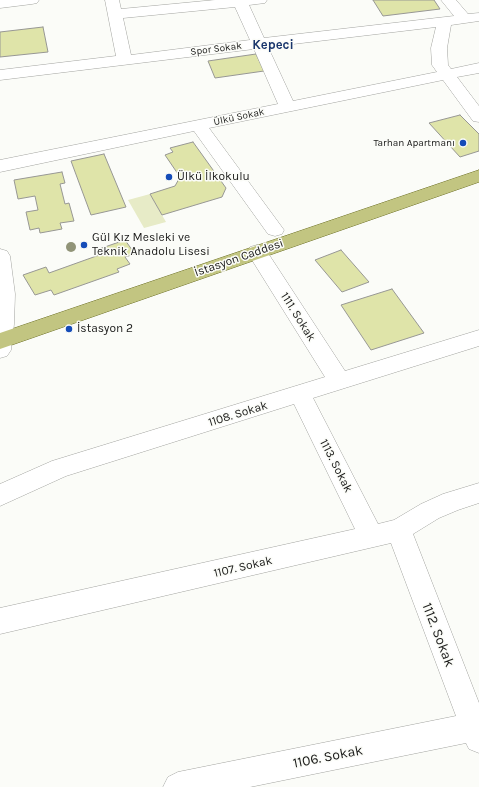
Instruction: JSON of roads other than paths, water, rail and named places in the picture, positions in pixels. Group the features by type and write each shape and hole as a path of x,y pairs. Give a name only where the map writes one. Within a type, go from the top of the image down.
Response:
{"main road":[{"name":"İstasyon Caddesi","path":"1,336 275,230 479,162"},
{"name":"İstasyon Caddesi","path":"1,336 257,252 479,176"}],"street":[{"path":"0,4 32,0"},
{"path":"124,60 114,7 260,0"},
{"path":"448,0 472,18"},
{"path":"239,1 288,107"},
{"name":"Spor Sokak","path":"0,75 472,18"},
{"path":"444,22 438,56 440,65 446,75 479,117"},
{"name":"Ülkü Sokak","path":"0,166 479,68"},
{"path":"198,125 275,230"},
{"name":"1111. Sokak","path":"257,252 340,382"},
{"path":"0,256 5,294 1,336"},
{"name":"1108. Sokak","path":"0,496 29,481 60,468 300,395 479,338"},
{"name":"1113. Sokak","path":"300,395 372,537"},
{"name":"1107. Sokak","path":"0,621 399,530 430,511 452,501 479,493"},
{"name":"1112. Sokak","path":"399,530 431,617 477,731"},
{"name":"1106. Sokak","path":"178,787 477,731"}],"place":[{"name":"Tarhan Apartmanı","path":"463,143"},
{"name":"Ülkü İlkokulu","path":"169,177"},
{"name":"Gül Kız Mesleki ve Teknik Anadolu Lisesi","path":"84,245"},
{"name":"İstasyon 2","path":"69,329"}],"district":[{"name":"Kepeci","path":"273,45"}]}
